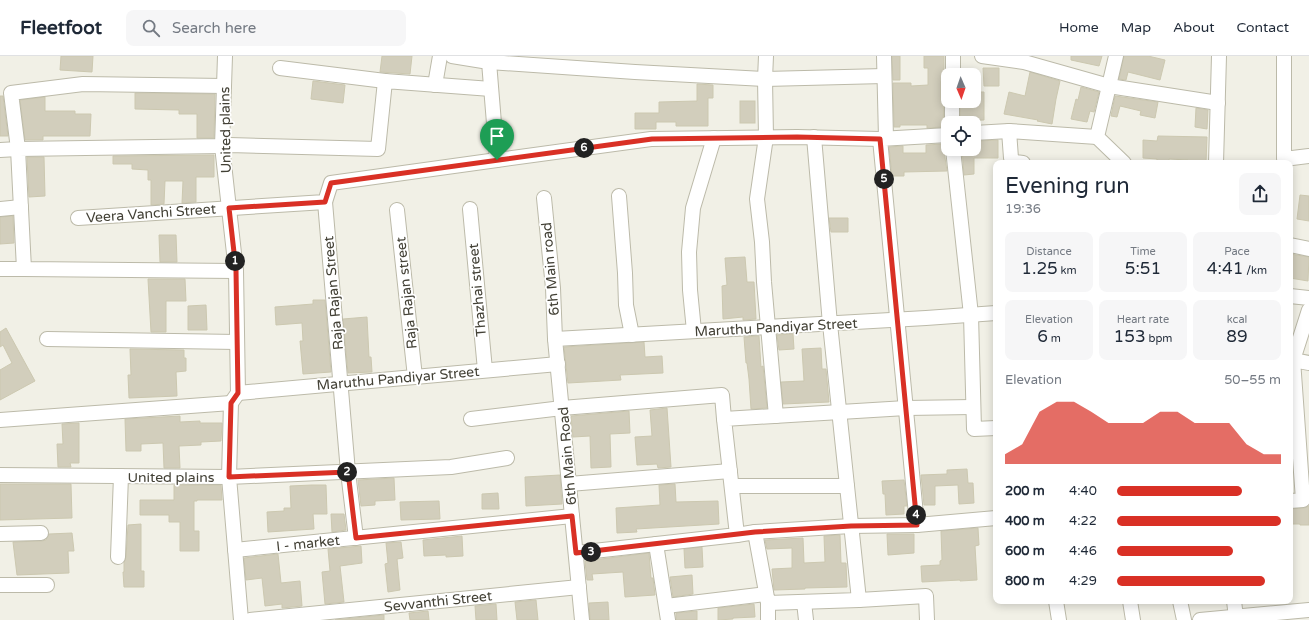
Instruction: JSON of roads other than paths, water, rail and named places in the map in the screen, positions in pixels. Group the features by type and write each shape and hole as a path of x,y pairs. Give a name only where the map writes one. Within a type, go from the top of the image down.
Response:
{"street":[{"name":"United plains","path":"0,475 229,477 235,398 237,342 236,270 222,146 225,56"},
{"path":"435,85 440,56"},
{"path":"452,56 489,62 635,72 765,78 884,76"},
{"path":"766,56 766,137 757,199 762,242 767,327 776,416"},
{"path":"884,56 883,138 917,525"},
{"path":"953,56 953,68"},
{"path":"982,56 1024,62 1110,86 1218,103"},
{"path":"1097,137 1116,56"},
{"path":"1216,160 1219,56"},
{"path":"1283,160 1284,56"},
{"path":"489,62 497,160"},
{"path":"280,68 385,81 491,89"},
{"path":"0,150 229,145 378,149 385,81"},
{"path":"24,269 18,149 6,93 83,84 224,86"},
{"path":"1009,131 1011,158 1013,160"},
{"path":"981,133 1009,131 1097,137 1121,160"},
{"path":"325,202 331,183 652,139 766,137 883,138 941,135"},
{"path":"814,137 830,324 859,600"},
{"path":"694,331 690,290 689,252 693,208 714,138"},
{"path":"954,156 971,315 974,429 993,428"},
{"path":"1288,160 1309,156"},
{"path":"618,196 625,273 626,305 632,335"},
{"name":"6th Main road","path":"544,198 555,339"},
{"name":"Veera Vanchi Street","path":"78,218 325,202"},
{"name":"Raja Rajan Street","path":"325,202 348,472"},
{"path":"0,209 21,208"},
{"name":"Thazhai street","path":"470,209 485,370"},
{"name":"Raja Rajan street","path":"397,210 415,377"},
{"path":"1293,245 1309,248"},
{"path":"0,269 236,270"},
{"path":"1293,296 1309,298"},
{"path":"1293,356 1309,310"},
{"name":"Maruthu Pandiyar Street","path":"555,339 993,313"},
{"path":"47,339 237,342"},
{"name":"6th Main Road","path":"555,339 582,620"},
{"path":"1293,359 1309,363"},
{"name":"Maruthu Pandiyar Street","path":"0,420 235,398 341,384 558,364"},
{"path":"1293,392 1299,437 1301,501"},
{"path":"471,419 562,408 722,395 737,534"},
{"path":"724,419 906,408 973,407"},
{"path":"241,620 229,477 451,467 507,458"},
{"path":"569,484 730,471"},
{"name":"I - market","path":"348,472 356,538"},
{"path":"118,557 121,476"},
{"path":"732,486 847,486"},
{"name":"I - market","path":"235,550 572,516"},
{"path":"576,553 755,532 851,526 917,525 993,518"},
{"path":"0,534 41,532"},
{"path":"755,532 767,598 768,620"},
{"path":"656,544 668,620"},
{"path":"0,585 47,585"},
{"name":"Sevvanthi Street","path":"250,620 579,587"},
{"path":"666,606 767,598 804,602 926,596 927,620"},
{"path":"804,602 806,620"},
{"path":"1056,604 1059,620"},
{"path":"1130,604 1133,620"},
{"path":"1181,604 1184,620"},
{"path":"1234,604 1236,617"},
{"path":"1200,620 1309,610"}]}
